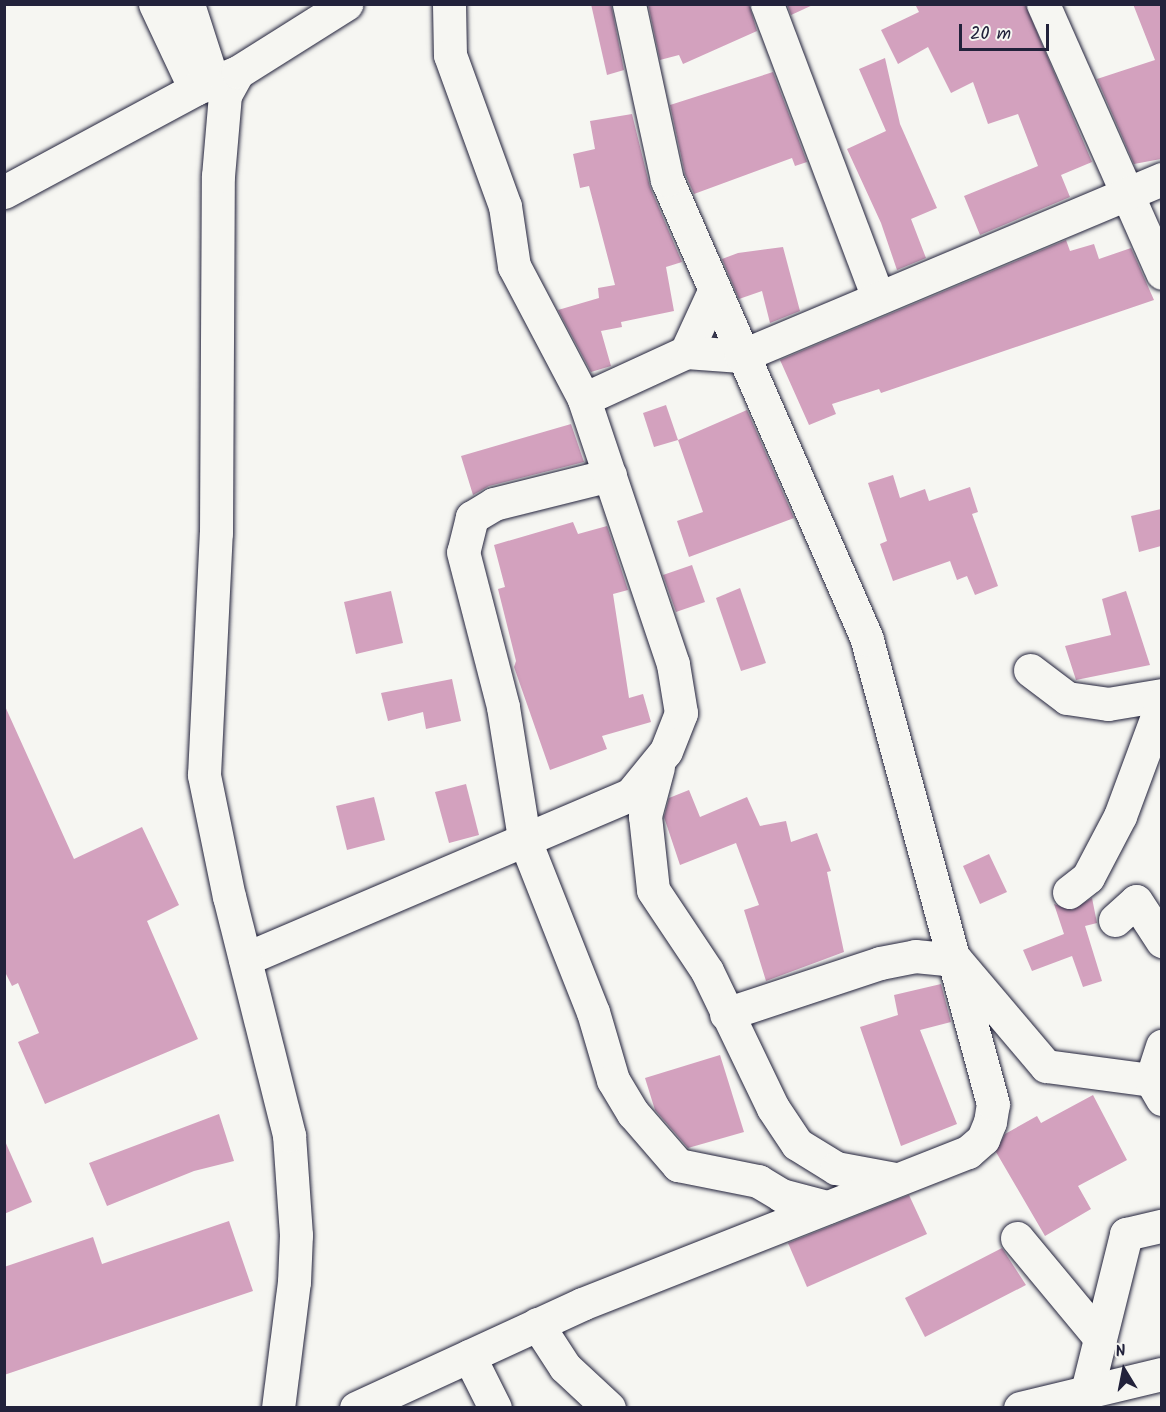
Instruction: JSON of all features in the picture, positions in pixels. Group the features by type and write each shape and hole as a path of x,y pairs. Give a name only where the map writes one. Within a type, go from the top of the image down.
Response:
{"street":[{"path":"155,4 225,95 218,176 216,533 203,753 208,796 244,959 289,1135 296,1235 294,1282 278,1407"},
{"path":"188,4 215,81"},
{"path":"4,192 215,81 346,4"},
{"path":"449,4 450,55 506,206 514,266 584,399 673,664 681,713 661,757 645,816 653,890 707,971 759,1084 797,1144 836,1168 897,1179"},
{"path":"356,1407 537,1324 968,1152 983,1139 990,1122 993,1104 956,960 867,639 741,356 667,180 629,4"},
{"path":"767,4 878,298"},
{"path":"1043,4 1161,273"},
{"path":"584,399 686,352 741,356 1161,179"},
{"path":"686,352 714,291"},
{"path":"609,476 494,504 472,517 463,552 503,707 524,838 593,1012 613,1080 633,1113 678,1165 758,1181 781,1195 827,1207"},
{"path":"1030,670 1067,698 1108,704 1161,694"},
{"path":"1069,892 1088,877 1120,816 1161,703"},
{"path":"244,959 631,794 661,757"},
{"path":"1115,920 1136,901 1161,941"},
{"path":"726,1014 880,963 915,956 956,960 1046,1066 1156,1089 1161,1046"},
{"path":"1087,1391 1126,1234 1161,1226"},
{"path":"1017,1238 1100,1338"},
{"path":"537,1324 565,1367 609,1407"},
{"path":"469,1356 495,1407"},
{"path":"1020,1407 1161,1374"}],"building":[{"path":"591,4 611,4 624,70 607,75"},
{"path":"648,4 749,4 757,31 683,64 679,55 660,60"},
{"path":"787,4 815,4 791,15"},
{"path":"915,4 1025,4 1092,162 1061,175 1070,197 980,235 964,196 1038,166 1018,114 988,124 973,82 951,93 928,47 898,64 881,30 919,12"},
{"path":"1133,4 1161,4 1161,159 1134,164 1097,79 1155,60"},
{"path":"885,58 900,124 937,208 911,219 926,258 897,270 881,223 847,149 886,131 859,69"},
{"path":"773,72 807,162 795,166 792,158 694,194 685,174 670,105"},
{"path":"632,114 650,187 682,262 666,267 674,311 621,322 622,327 601,331 611,366 591,372 558,310 599,298 598,288 615,285 589,186 580,188 573,154 595,149 590,121"},
{"path":"1066,240 1070,251 1094,244 1099,259 1131,248 1154,300 881,393 879,389 832,404 836,414 809,425 780,360"},
{"path":"783,247 800,311 770,323 762,291 739,299 722,259 738,253"},
{"path":"666,405 678,440 654,447 643,413"},
{"path":"747,410 794,518 689,557 677,521 703,512 678,440"},
{"path":"571,424 584,462 489,486 473,495 461,456"},
{"path":"893,475 900,498 925,489 929,501 970,487 978,512 972,514 998,586 975,595 967,576 957,580 950,561 893,581 880,544 887,541 868,483"},
{"path":"1161,509 1161,546 1139,552 1131,516"},
{"path":"573,522 578,534 607,526 628,590 613,594 629,698 643,694 651,722 602,736 607,749 550,770 514,667 516,661 498,589 505,587 494,545"},
{"path":"692,565 705,602 676,612 663,575"},
{"path":"740,588 766,663 741,671 716,598"},
{"path":"391,591 403,643 356,654 344,602"},
{"path":"1126,591 1150,665 1076,680 1065,646 1111,635 1102,599"},
{"path":"452,679 461,721 426,729 423,712 388,721 381,693"},
{"path":"4,704 74,859 142,827 179,905 147,921 198,1039 45,1104 18,1042 39,1033 18,983 12,986 4,970"},
{"path":"466,784 479,835 449,843 435,792"},
{"path":"689,790 700,817 747,797 760,826 786,821 791,842 817,833 831,871 827,872 844,952 766,981 744,910 759,905 736,843 680,865 664,817 669,798"},
{"path":"374,797 385,840 347,850 336,806"},
{"path":"989,854 1007,892 980,904 963,866"},
{"path":"1092,898 1097,923 1085,926 1102,981 1083,987 1072,956 1032,971 1023,950 1064,934 1054,904 1072,910"},
{"path":"941,984 951,1022 920,1030 957,1124 901,1146 860,1027 898,1015 894,995"},
{"path":"720,1055 744,1132 688,1148 655,1110 645,1078"},
{"path":"1093,1095 1127,1160 1078,1186 1091,1209 1045,1236 996,1152 1005,1134 1037,1116 1041,1123"},
{"path":"219,1114 234,1161 194,1171 107,1206 89,1163"},
{"path":"4,1139 32,1202 4,1214"},
{"path":"909,1195 927,1234 807,1287 788,1243"},
{"path":"229,1221 253,1291 4,1375 4,1267 93,1237 102,1264"},
{"path":"1002,1248 1026,1285 925,1337 905,1298"}]}
